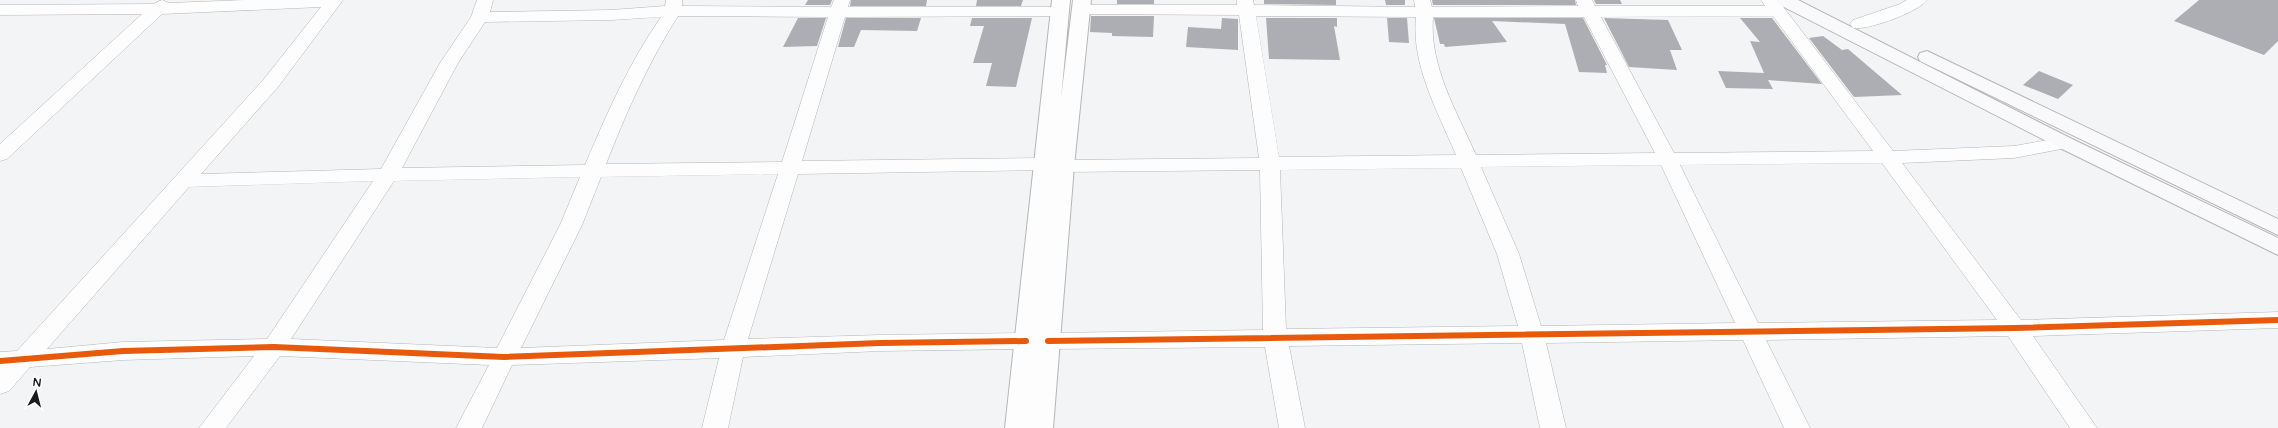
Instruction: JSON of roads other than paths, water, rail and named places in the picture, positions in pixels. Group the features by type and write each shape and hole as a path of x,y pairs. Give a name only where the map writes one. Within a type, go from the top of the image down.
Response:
{"main road":[{"path":"1811,0 2278,228"},
{"path":"1776,4 2278,247"}],"street":[{"path":"0,10 335,0"},
{"path":"0,385 293,58 335,0"},
{"path":"1859,24 1906,8 1919,0"},
{"path":"0,155 162,4"},
{"path":"212,428 274,347 389,173 445,70 482,8 611,15 673,6 726,13 841,6 1423,6 1776,4 1794,31 2015,328 2084,428"},
{"path":"1018,428 1037,341 1071,5"},
{"path":"1245,5 1270,163 1275,337 1292,428"},
{"path":"1586,5 1668,160 1797,428"},
{"path":"469,428 571,225 619,106 673,6"},
{"path":"715,428 733,349 841,6"},
{"path":"1423,6 1423,33 1430,70 1508,254 1532,335 1553,428"},
{"path":"184,181 389,173 592,172 791,168 1468,160 1668,160 1950,156 2014,152 2065,143"},
{"path":"0,361 123,352 274,347 504,357 880,343 2015,328 2278,320"},
{"path":"1037,341 1040,428"}]}
